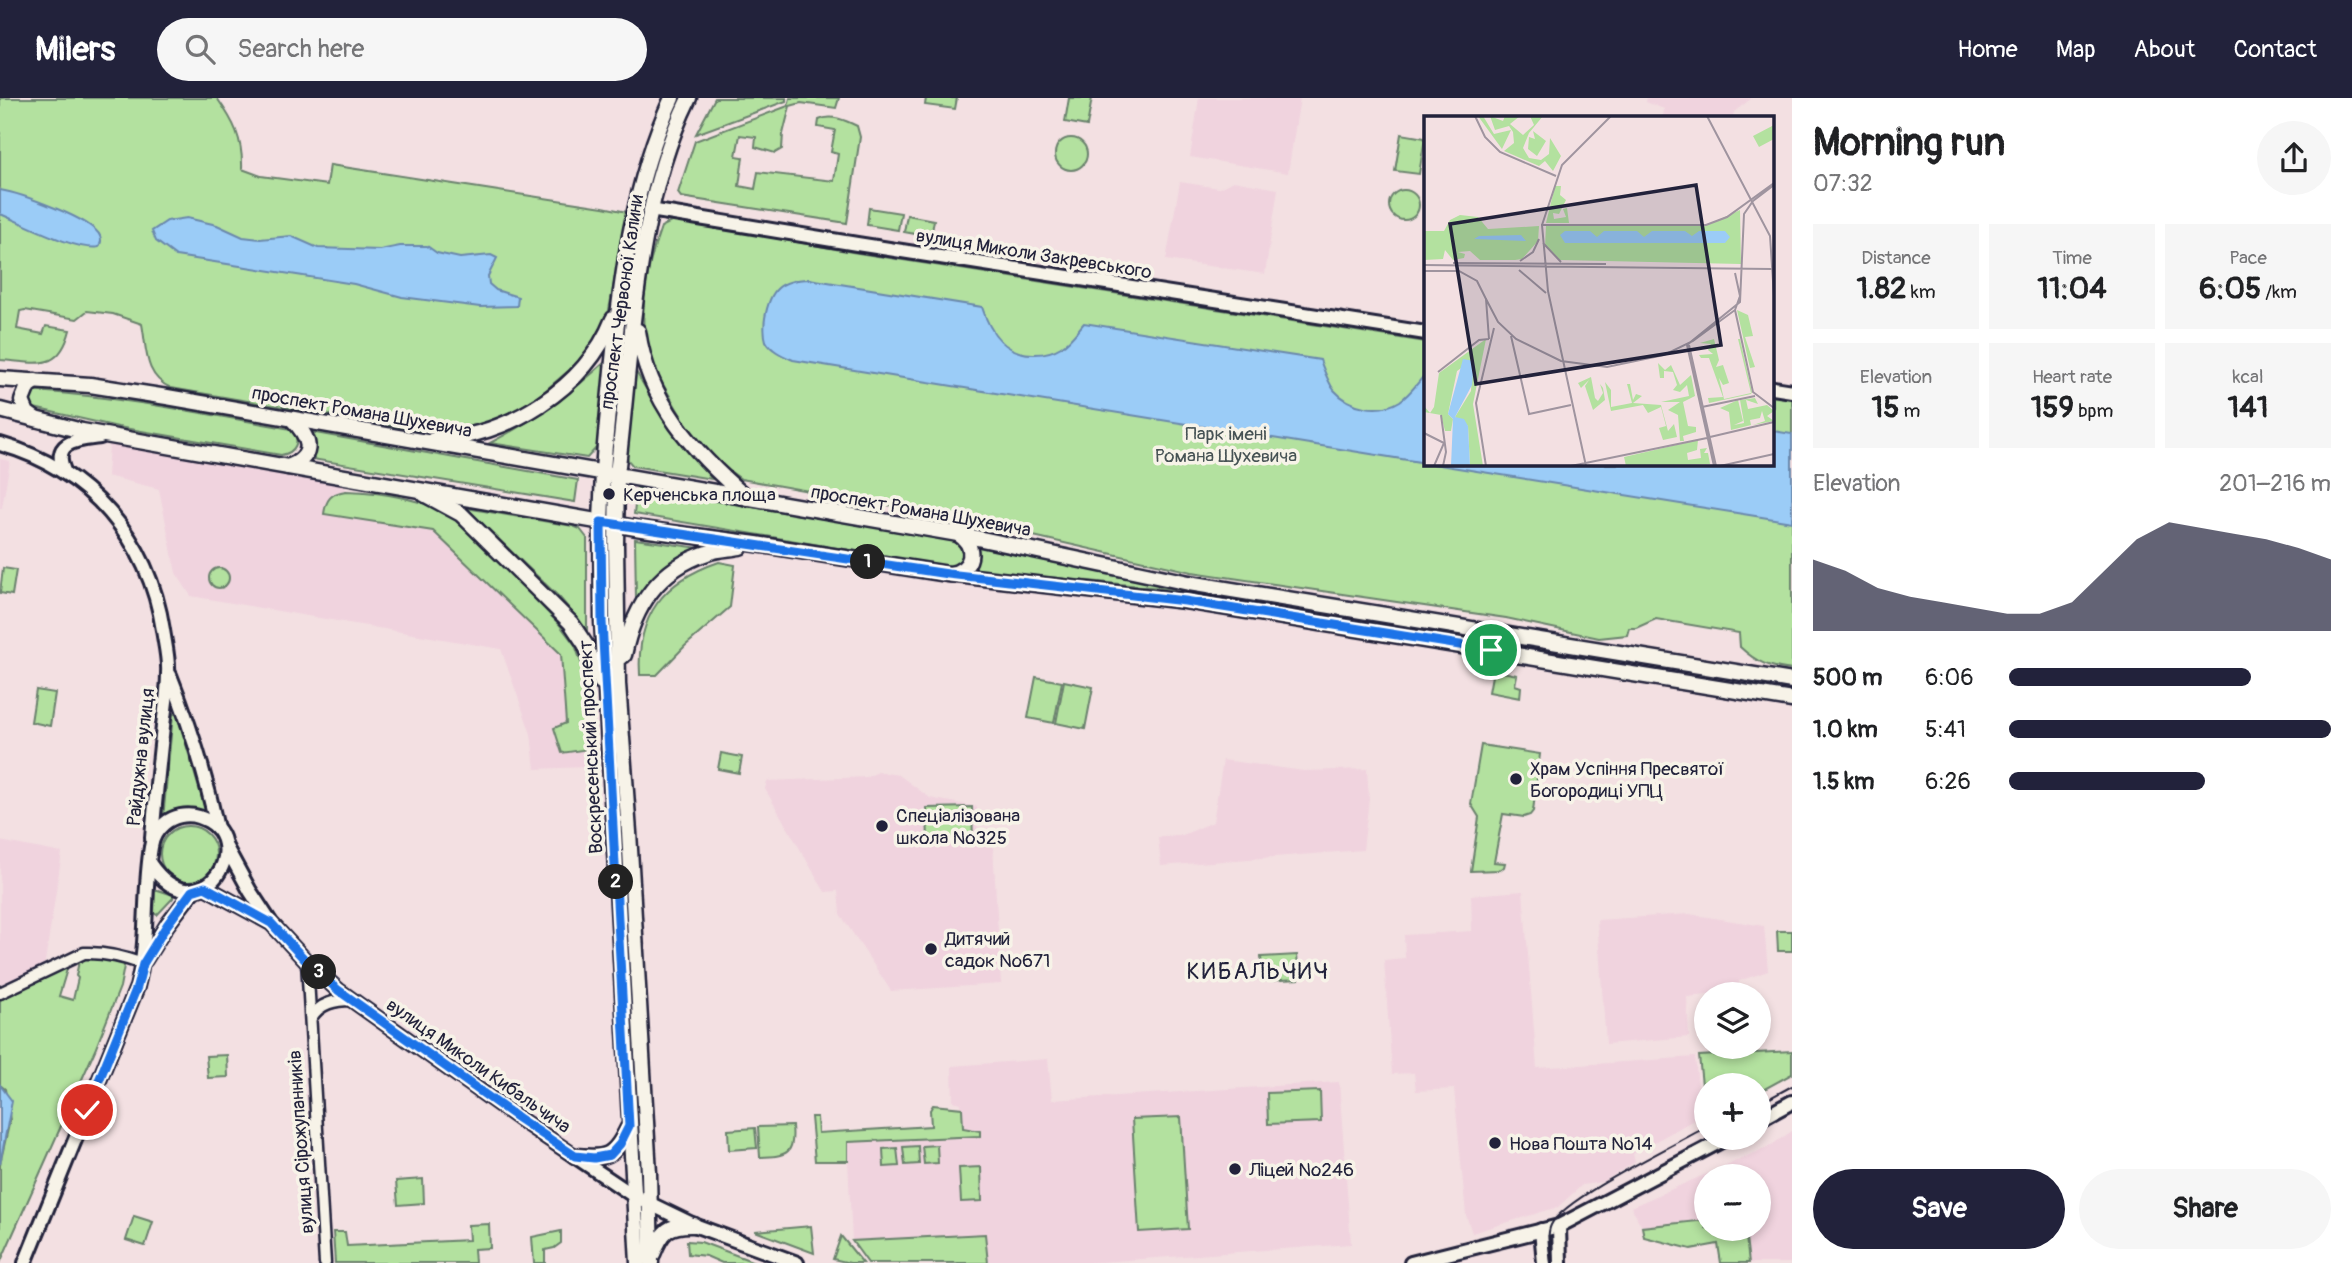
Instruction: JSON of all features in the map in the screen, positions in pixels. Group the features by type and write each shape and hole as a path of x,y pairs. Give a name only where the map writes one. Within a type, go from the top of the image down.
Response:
{"main road":[{"name":"проспект Червоної Калини","path":"610,473 635,312 650,154 672,98"},
{"name":"проспект Червоної Калини","path":"610,473 618,305 643,209 689,98"},
{"path":"416,440 447,439 487,430 541,404 587,365 607,333 618,305"},
{"path":"635,312 646,369 665,409 698,452 747,498"},
{"name":"проспект Романа Шухевича","path":"0,379 102,387 292,419 958,534 1189,583 1792,681"},
{"path":"36,381 28,386 22,401 27,413 36,419"},
{"path":"0,410 110,436 616,525 948,574 1185,601 1792,700"},
{"path":"288,467 301,460 307,449 306,436 292,419"},
{"path":"601,522 610,473"},
{"path":"610,473 616,525"},
{"path":"411,487 461,514 571,623 585,644 607,695"},
{"name":"Воскресенський проспект","path":"601,522 602,621 629,1126 634,1196 646,1263"},
{"name":"Воскресенський проспект","path":"616,525 618,684 648,1160 646,1263"},
{"path":"948,574 960,572 965,568 970,556 968,543 958,534"},
{"path":"618,684 629,629 639,608 658,584 691,560 709,552 757,544"},
{"path":"575,1156 594,1158 610,1155 620,1144 629,1126"},
{"path":"646,1263 666,1231 675,1226 694,1225"}],"street":[{"name":"вулиця Миколи Закревського","path":"643,209 1424,333"},
{"path":"1774,388 1792,390"},
{"path":"65,473 60,457 68,444 81,439 110,436"},
{"path":"0,444 34,455 65,473"},
{"name":"Райдужна вулиця","path":"65,473 109,509 126,532 149,576 158,604 168,672 186,718 211,798 217,828"},
{"name":"Райдужна вулиця","path":"151,846 168,672"},
{"path":"25,1263 137,987 143,964 151,846 155,834 173,818 196,816 217,828 226,847 224,866 213,882 199,889 167,925 143,964"},
{"name":"вулиця Миколи Кибальчича","path":"226,847 271,923 307,962 352,1000 518,1118 634,1196 694,1225 797,1263"},
{"path":"150,864 168,885 180,890 199,889"},
{"name":"вулиця Миколи Кибальчича","path":"199,889 271,923"},
{"path":"0,993 84,953 125,957 143,964"},
{"name":"вулиця Сірожупанників","path":"307,962 325,1263"},
{"path":"310,1019 320,1008 331,1002 352,1000"},
{"path":"1771,1113 1792,1102"},
{"path":"1411,1263 1559,1226 1704,1150"},
{"path":"1559,1226 1560,1263"},
{"path":"1541,1230 1544,1263"}],"shaded area":[{"path":"1199,98 1300,98 1288,173 1190,157"},
{"path":"1647,98 1752,98 1734,112 1733,116 1663,116 1664,109 1646,102"},
{"path":"1233,181 1278,189 1265,274 1166,260 1180,182 1219,188"},
{"path":"109,444 337,482 355,495 428,509 574,655 586,767 535,769 531,734 501,649 191,596 176,573 159,489 107,476"},
{"path":"0,459 10,461 2,508 0,508"},
{"path":"1223,760 1304,771 1367,769 1369,799 1363,850 1161,866 1158,837 1183,835 1213,822"},
{"path":"878,772 899,775 930,798 977,807 978,846 993,845 1001,984 891,991 840,914 838,891 825,892 765,789 767,781 867,777"},
{"path":"0,841 62,853 44,968 0,989"},
{"path":"1523,891 1537,1068 1694,1057 1697,1073 1694,1073 1694,1120 1633,1154 1635,1162 1603,1182 1582,1185 1558,1207 1472,1233 1466,1215 1454,1089 1416,1091 1414,1073 1392,1074 1384,960 1405,958 1404,935 1472,931 1471,895"},
{"path":"1689,914 1764,926 1768,971 1739,982 1694,982 1694,996 1687,997 1689,1037 1606,1044 1597,920"},
{"path":"1048,1059 1052,1100 1339,1082 1351,1244 1087,1263 989,1263 985,1234 852,1241 847,1142 980,1136 980,1131 963,1128 961,1103 953,1101 952,1066"},
{"path":"1792,1131 1792,1263 1749,1263 1746,1241 1771,1241 1771,1164 1729,1164 1761,1150 1771,1150 1771,1145"},
{"path":"1694,1179 1694,1221 1642,1227 1631,1207"}],"green space":[{"path":"0,98 217,98 236,131 241,149 242,169 261,176 327,185 330,165 627,212 607,321 588,354 540,395 498,421 445,431 417,430 171,388 162,383 151,369 142,324 113,314 87,311 77,319 20,311 17,329 43,334 46,326 70,330 65,344 53,359 44,362 0,360"},
{"path":"715,98 786,98 786,101 696,134"},
{"path":"790,98 839,98 836,108 801,103 790,106 782,149 775,153 755,147 756,137 740,135 736,156 743,157 739,186 755,189 758,172 834,181 838,154 831,152 835,130 818,127 819,120 843,120 857,126 860,137 847,223 681,197 678,193 695,141 788,106"},
{"path":"926,98 957,98 955,109 925,105"},
{"path":"1069,98 1092,98 1087,126 1065,122"},
{"path":"1401,134 1424,138 1419,174 1395,171"},
{"path":"1071,138 1082,143 1087,154 1082,165 1071,170 1060,165 1055,154 1060,143"},
{"path":"1404,190 1415,194 1419,205 1415,216 1404,220 1393,216 1389,205 1393,194"},
{"path":"869,208 901,213 898,230 867,225"},
{"path":"907,215 934,220 931,237 904,232"},
{"name":"Парк імені Романа Шухевича","path":"675,220 852,252 1424,342 1424,466 1774,466 1774,396 1792,398 1792,670 1770,666 1752,657 1740,647 1739,633 1656,619 1636,628 1629,628 1627,635 1599,638 1506,618 1192,572 927,512 741,479 718,461 690,430 660,379 647,349 644,333 645,293 661,227"},
{"path":"605,362 597,447 587,458 490,443 551,406"},
{"path":"635,370 670,426 712,479 633,466 626,458"},
{"path":"35,391 131,402 291,429 296,442 290,452 281,455 118,427 31,407 28,396"},
{"path":"310,432 578,480 575,502 306,458"},
{"path":"637,488 958,541 963,549 963,556 951,567 634,514"},
{"path":"346,491 403,498 431,506 457,518 559,624 575,645 582,665 587,694 589,749 562,753 554,728 566,723 561,654 433,531 324,514 330,498"},
{"path":"466,508 580,529 587,538 587,630 560,598"},
{"path":"635,539 700,548 661,572 636,598"},
{"path":"976,543 1182,590 973,570 978,557"},
{"path":"719,562 735,565 730,607 685,646 657,675 640,675 643,635 648,618 657,604 682,579"},
{"path":"3,568 16,570 12,595 0,593"},
{"path":"219,568 226,571 229,578 226,585 219,588 212,585 209,578 212,571"},
{"path":"1493,670 1517,675 1515,685 1521,687 1520,698 1489,692"},
{"path":"1036,677 1062,682 1054,723 1028,718"},
{"path":"1064,681 1093,687 1085,729 1056,723"},
{"path":"36,690 55,693 50,726 31,722"},
{"path":"173,714 177,714 206,812 198,811 163,819"},
{"path":"1481,745 1540,754 1533,811 1524,817 1503,814 1494,862 1505,863 1500,870 1471,871 1479,817 1471,804"},
{"path":"721,753 742,757 739,773 718,769"},
{"path":"972,807 973,841 928,842 927,808"},
{"path":"183,826 193,826 208,834 214,843 214,865 208,874 193,882 183,882 165,870 160,859 160,849 172,831"},
{"path":"155,891 173,895 173,898 157,915 154,913"},
{"path":"1777,931 1792,931 1792,951 1778,951"},
{"path":"1297,955 1299,979 1263,981 1261,957"},
{"path":"93,957 125,961 120,987 95,1050 0,1263 0,1164 10,1120 5,1089 0,1085 0,1000 68,966 59,996 73,1000 79,961"},
{"path":"1792,1051 1792,1074 1771,1085 1771,1073 1701,1073 1699,1059 1771,1059 1771,1052"},
{"path":"227,1055 228,1077 208,1078 206,1056"},
{"path":"1320,1091 1321,1122 1268,1124 1267,1093"},
{"path":"933,1105 962,1108 963,1128 980,1131 980,1136 848,1142 848,1161 815,1161 811,1117 817,1117 818,1133 931,1126 930,1110"},
{"path":"1181,1117 1188,1229 1139,1232 1132,1119"},
{"path":"792,1126 792,1143 787,1152 777,1156 760,1157 758,1127"},
{"path":"755,1128 757,1148 729,1150 728,1130"},
{"path":"937,1145 938,1163 924,1164 922,1146"},
{"path":"918,1146 919,1164 905,1165 903,1147"},
{"path":"897,1148 899,1166 884,1167 883,1149"},
{"path":"981,1167 982,1201 961,1202 959,1168"},
{"path":"423,1179 424,1203 398,1205 396,1181"},
{"path":"134,1216 153,1222 145,1246 126,1240"},
{"path":"1694,1221 1694,1241 1746,1241 1749,1263 1721,1263 1718,1244 1691,1249 1644,1237 1642,1227"},
{"path":"489,1224 490,1248 474,1249 475,1263 335,1263 333,1232 345,1232 347,1246 469,1240 468,1225"},
{"path":"811,1226 814,1253 755,1231"},
{"path":"561,1231 561,1243 545,1250 545,1263 534,1263 532,1237"},
{"path":"985,1234 988,1263 868,1263 852,1241"},
{"path":"841,1236 863,1263 833,1259"},
{"path":"687,1241 701,1242 757,1263 722,1263 706,1256 688,1254"}],"water":[{"path":"0,190 38,201 84,222 100,236 99,247 64,241 0,214"},
{"path":"187,218 217,225 243,237 260,239 291,236 318,248 380,250 400,246 427,246 437,253 460,258 491,255 497,258 488,276 489,284 496,290 518,297 517,306 480,307 402,297 354,284 176,256 156,241 152,231 167,221"},
{"path":"809,279 982,307 1001,341 1016,351 1025,353 1042,354 1058,349 1071,339 1084,323 1320,360 1334,390 1348,401 1365,407 1383,407 1400,401 1423,377 1424,463 793,360 768,345 764,326 773,293 784,284"},
{"path":"1774,431 1792,434 1792,522 1445,466 1774,466"},
{"path":"0,1085 12,1101 0,1164"}],"tram line":[{"path":"1771,1097 1792,1086"},
{"path":"1551,1263 1549,1234 1551,1225 1560,1214 1598,1187 1694,1134"}],"place":[{"name":"Керченська площа","path":"609,494"},
{"name":"Храм Успіння Пресвятої Богородиці УПЦ","path":"1516,779"},
{"name":"Спеціалізована школа №325","path":"882,826"},
{"name":"Дитячий садок №671","path":"931,949"},
{"name":"Нова Пошта №14","path":"1495,1143"},
{"name":"Ліцей №246","path":"1235,1169"}],"district":[{"name":"КИБАЛЬЧИЧ","path":"1258,971"}],"route":[{"path":"87,1110 137,987 143,964 192,891 205,887 271,923 307,962 338,990 575,1156 594,1158 610,1155 620,1144 629,1126 602,621 601,522 948,574 1185,601 1491,650"}]}
